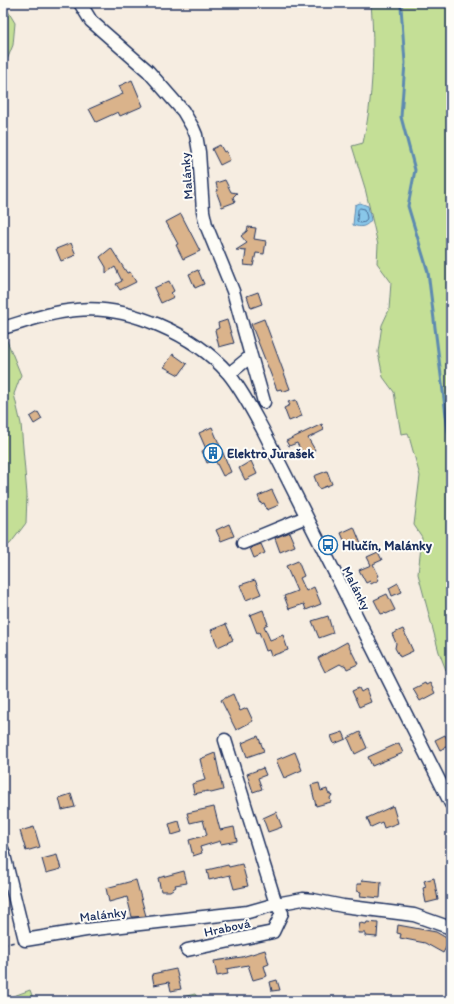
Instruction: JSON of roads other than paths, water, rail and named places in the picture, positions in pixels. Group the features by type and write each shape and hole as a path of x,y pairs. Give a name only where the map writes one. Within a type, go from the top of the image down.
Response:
{"street":[{"name":"Malánky","path":"80,3 91,21 148,71 183,112 196,135 203,211 206,225 233,291 264,402"},
{"name":"Malánky","path":"3,328 76,310 100,309 131,316 164,328 189,341 216,361 229,374 249,403 451,804"},
{"path":"229,374 251,356"},
{"path":"243,543 306,517"},
{"path":"225,740 276,904"},
{"name":"Malánky","path":"3,851 25,940 86,930 248,912 276,904 303,899 343,906 414,915 451,928"},
{"name":"Hrabová","path":"187,950 273,932 282,913 276,904"}],"water":[{"path":"360,203 368,206 371,220 361,227 353,225 355,205"}],"waterway":[{"path":"403,3 401,7 405,63 401,117 415,170 408,206 428,272 451,455"}],"place":[{"name":"Elektro Jurašek","path":"213,453"},
{"name":"Hlučín, Malánky","path":"328,545"}]}
